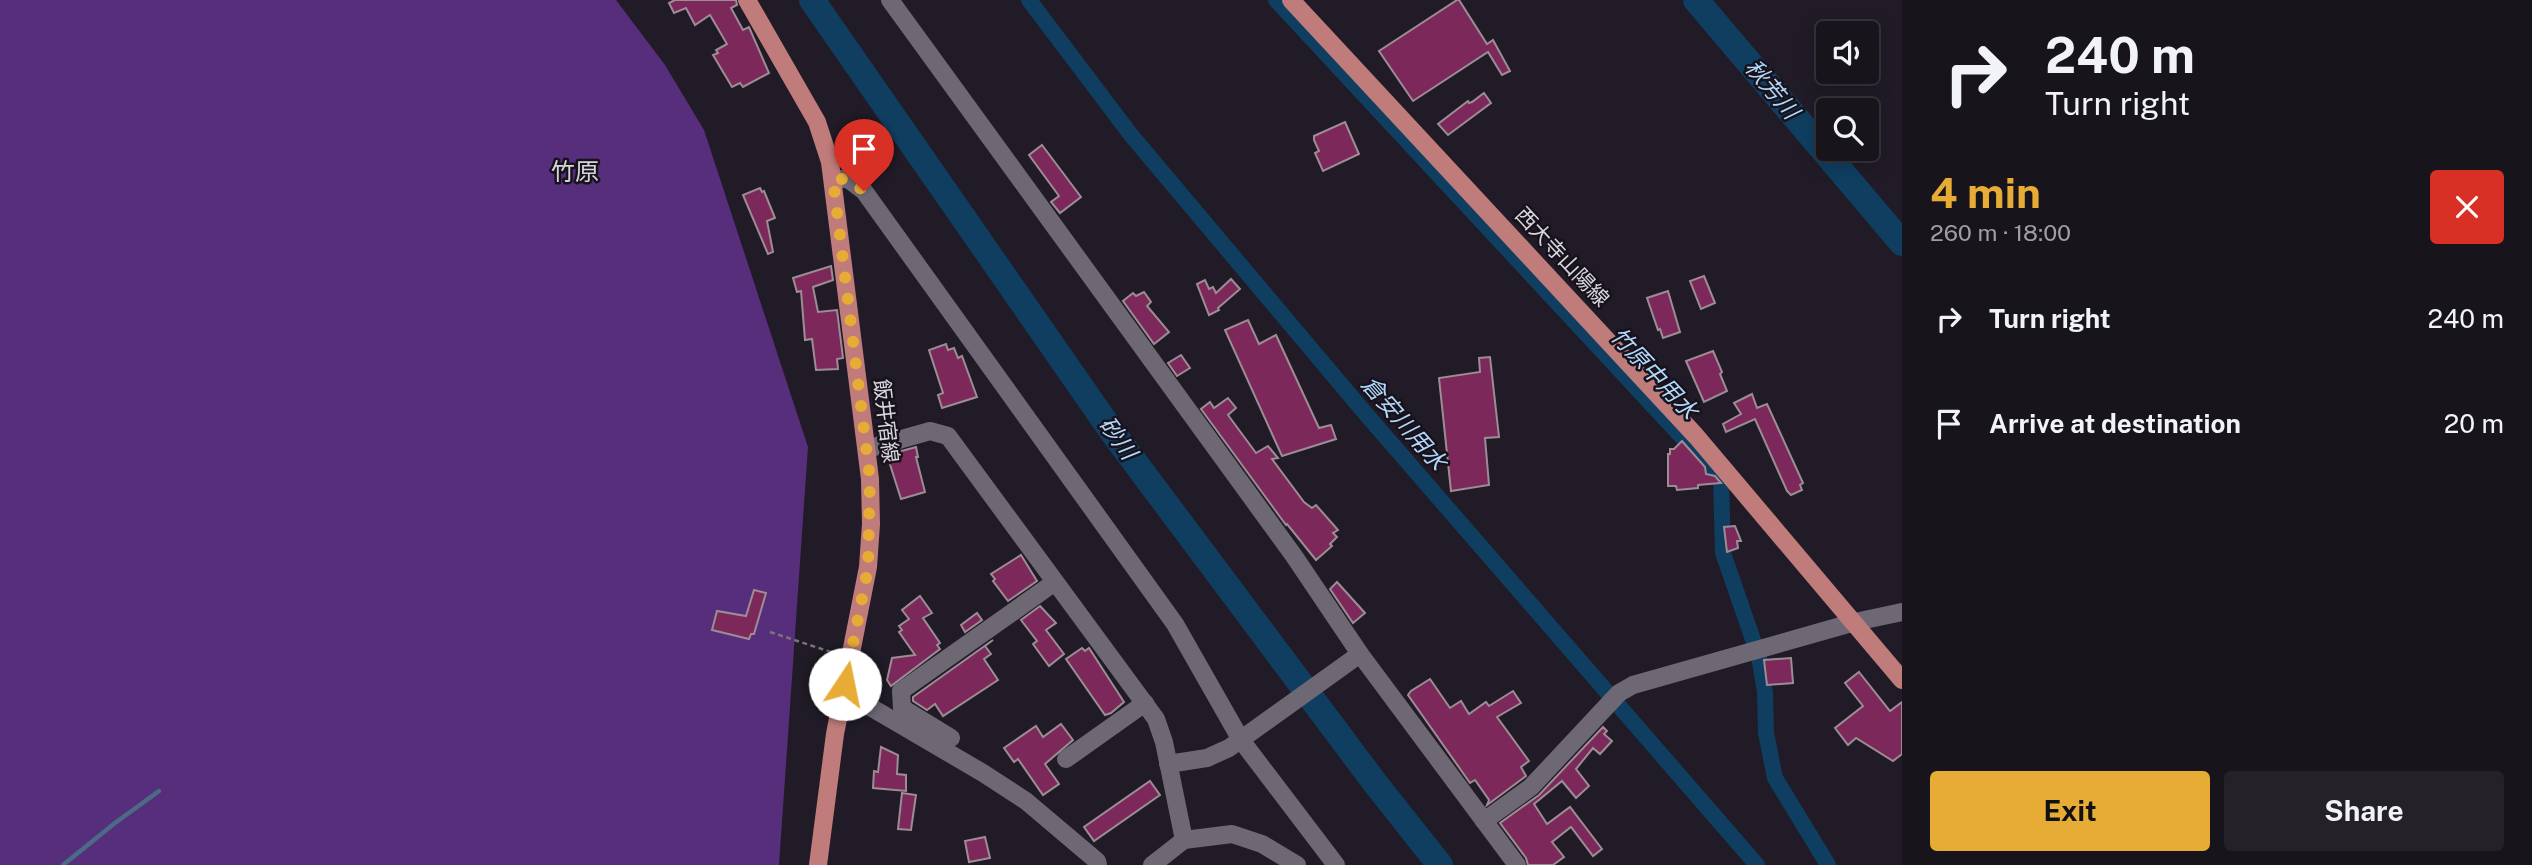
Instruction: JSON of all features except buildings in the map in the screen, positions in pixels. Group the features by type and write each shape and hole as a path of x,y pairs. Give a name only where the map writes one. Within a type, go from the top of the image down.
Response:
{"main road":[{"name":"飯井宿線","path":"747,0 817,122 830,162 870,479 868,568 835,734 818,865"},
{"name":"西大寺山陽線","path":"1291,0 1696,436 1902,680"}],"street":[{"path":"890,0 1294,556 1360,654 1517,865"},
{"path":"833,179 848,179 864,191 1175,624 1244,738 1336,865"},
{"path":"867,449 930,431 948,436 1156,719 1184,840"},
{"path":"951,738 902,708 901,691 1055,582"},
{"path":"1485,821 1531,788 1619,693 1633,685 1855,622 1902,612"},
{"path":"1168,764 1206,758 1229,748 1360,654"},
{"path":"850,659 872,708 1026,801 1097,861 1098,865"},
{"path":"1066,759 1144,703"},
{"path":"1152,865 1184,840 1232,834 1262,844 1297,865"}],"path":[{"path":"770,632 850,659"}],"shaded area":[{"path":"0,0 616,0 665,65 704,130 808,447 779,865 0,865"}],"waterway":[{"name":"砂川","path":"812,0 1113,433 1375,783 1440,865"},
{"name":"倉安川用水","path":"1029,0 1131,135 1365,413 1757,865"},
{"name":"竹原中用水","path":"1276,0 1721,479 1723,553 1759,657 1765,692 1766,733 1775,778 1828,865"},
{"name":"秋芳川","path":"1696,0 1902,243"},
{"path":"63,865 159,791"}],"district":[{"name":"竹原","path":"575,172"}],"route":[{"path":"845,684 868,568 870,479 833,179 848,179 864,191"}]}
